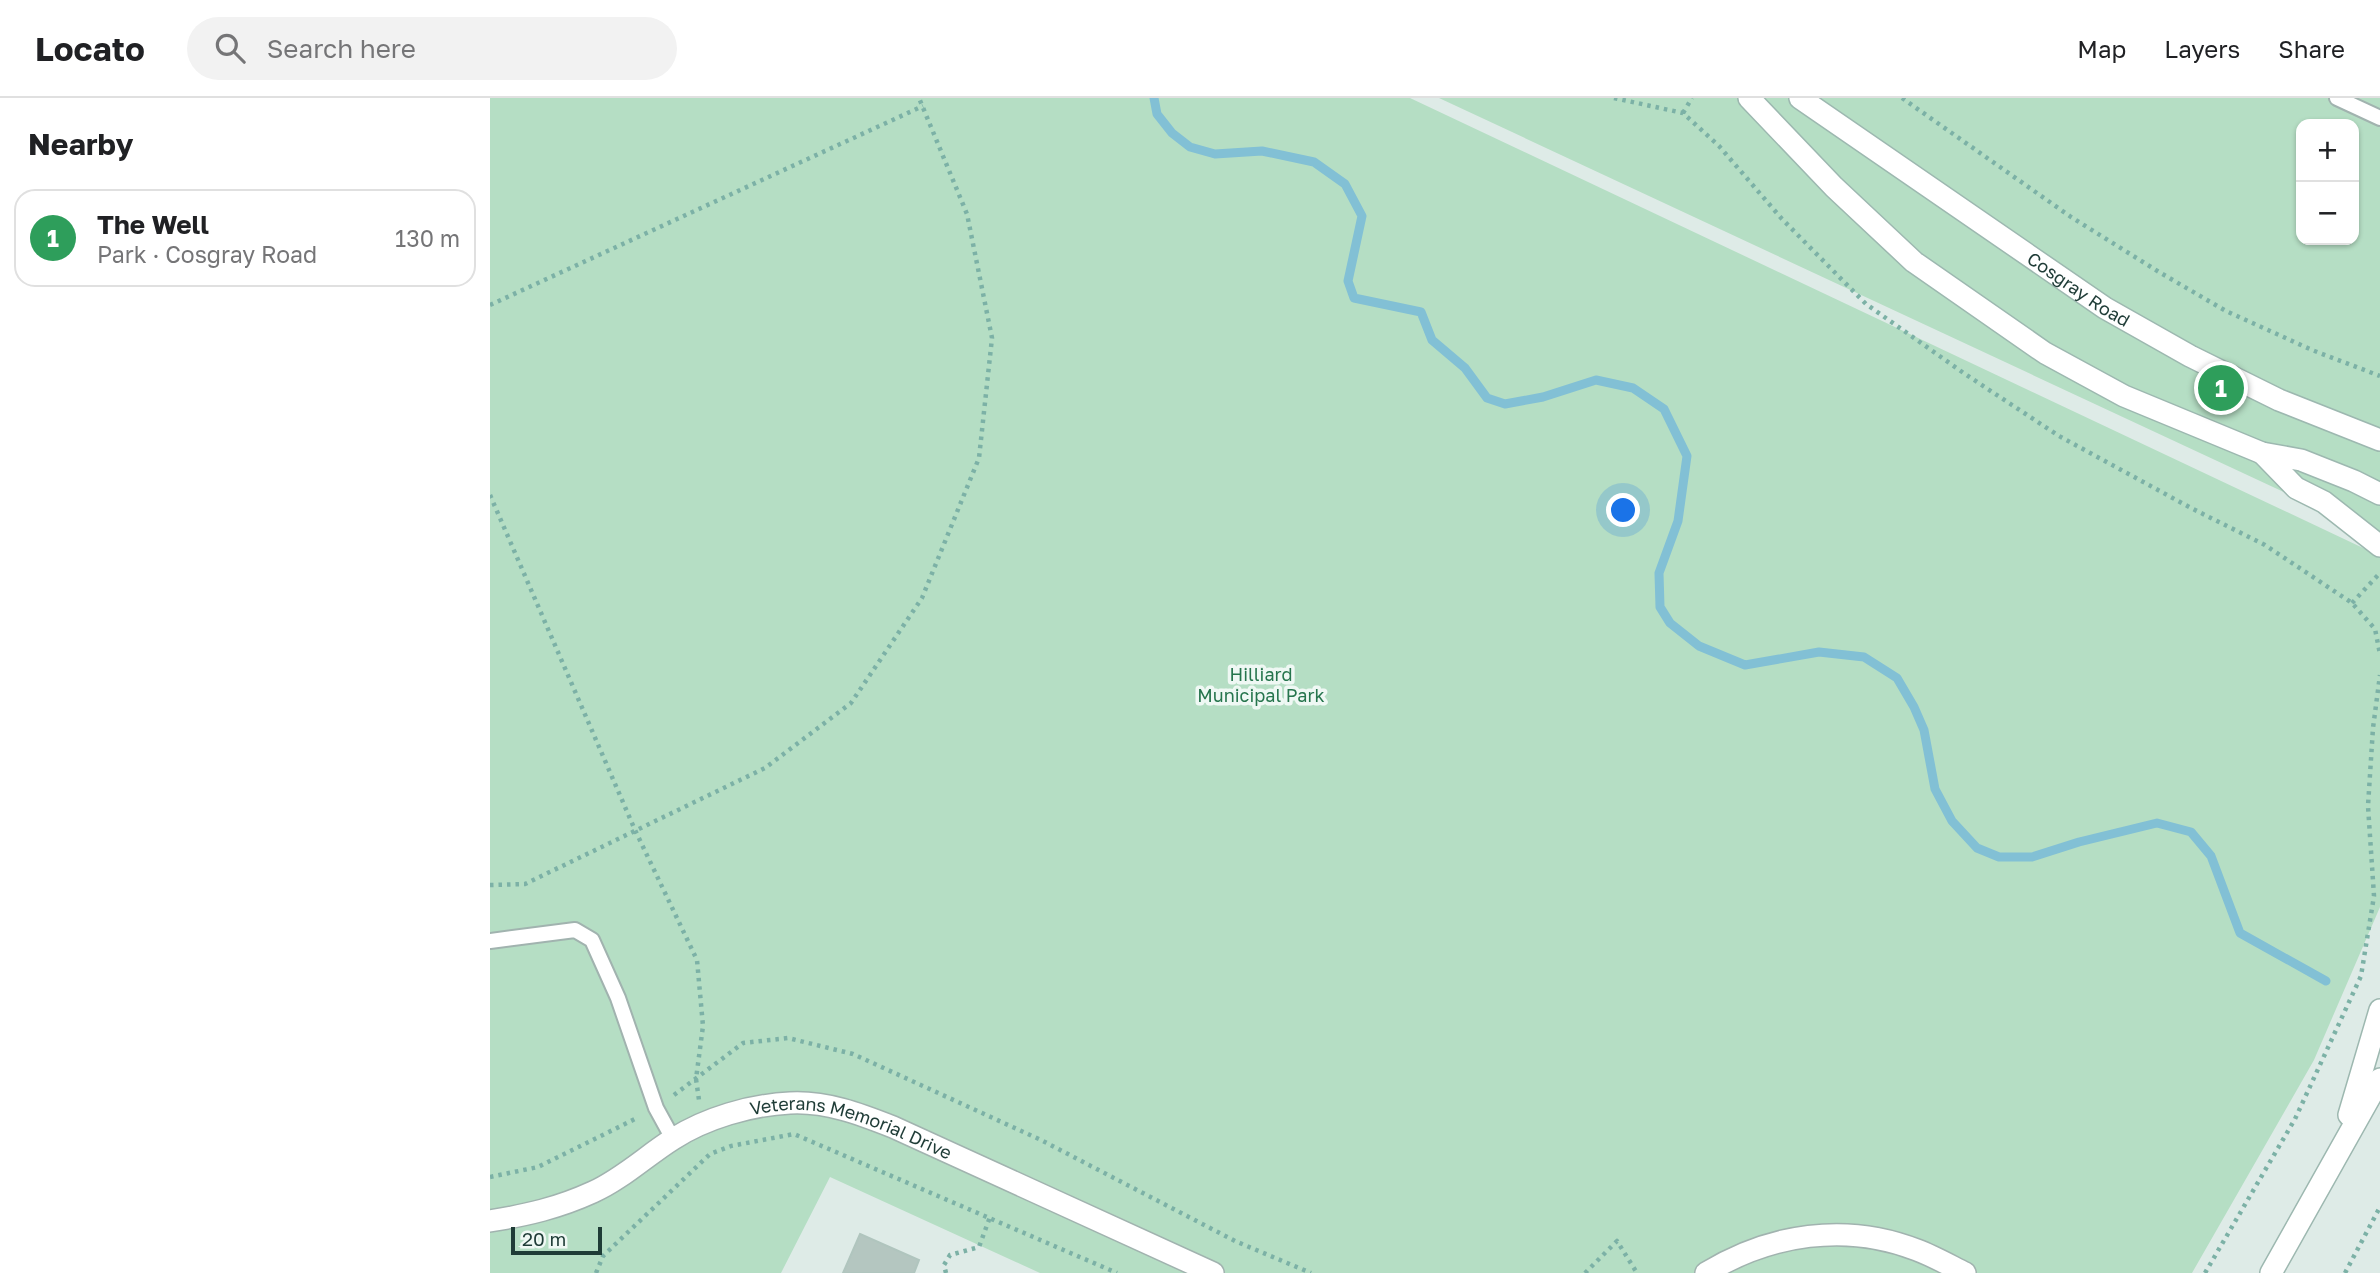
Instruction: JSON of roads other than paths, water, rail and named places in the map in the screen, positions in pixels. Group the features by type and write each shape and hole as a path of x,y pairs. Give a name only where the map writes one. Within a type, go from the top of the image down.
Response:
{"main road":[{"path":"1749,98 1834,187 1914,262 2034,345 2124,396 2262,453 2301,460 2380,494"},
{"name":"Cosgray Road","path":"1800,98 2105,308 2190,356 2279,400 2380,440"},
{"path":"2262,453 2296,488 2324,502 2380,546"},
{"path":"2340,1148 2380,1010"},
{"path":"2271,1273 2380,1079"},
{"name":"Veterans Memorial Drive","path":"490,1221 537,1214 594,1192 643,1162 673,1139 702,1124 738,1112 790,1102 841,1108 893,1126 1213,1273"},
{"path":"1706,1273 1763,1245 1805,1236 1843,1233 1916,1249 1965,1273"}],"lane":[{"path":"2337,98 2380,118"},
{"path":"490,941 575,930 592,940 618,998 656,1108 673,1139"}],"waterway":[{"path":"1154,98 1157,114 1172,133 1190,147 1215,154 1262,151 1314,162 1345,184 1362,216 1348,281 1354,298 1421,312 1432,340 1465,368 1487,398 1505,404 1543,397 1596,380 1633,388 1664,409 1687,456 1678,521 1659,573 1660,607 1670,623 1699,646 1745,665 1819,652 1864,657 1897,678 1924,730 1935,789 1952,821 1977,848 1999,857 2032,857 2079,842 2157,823 2191,832 2211,856 2240,933 2326,981"}],"place":[{"name":"The Well","path":"2221,388"}],"park label":[{"name":"Hilliard Municipal Park","path":"1261,684"}]}
